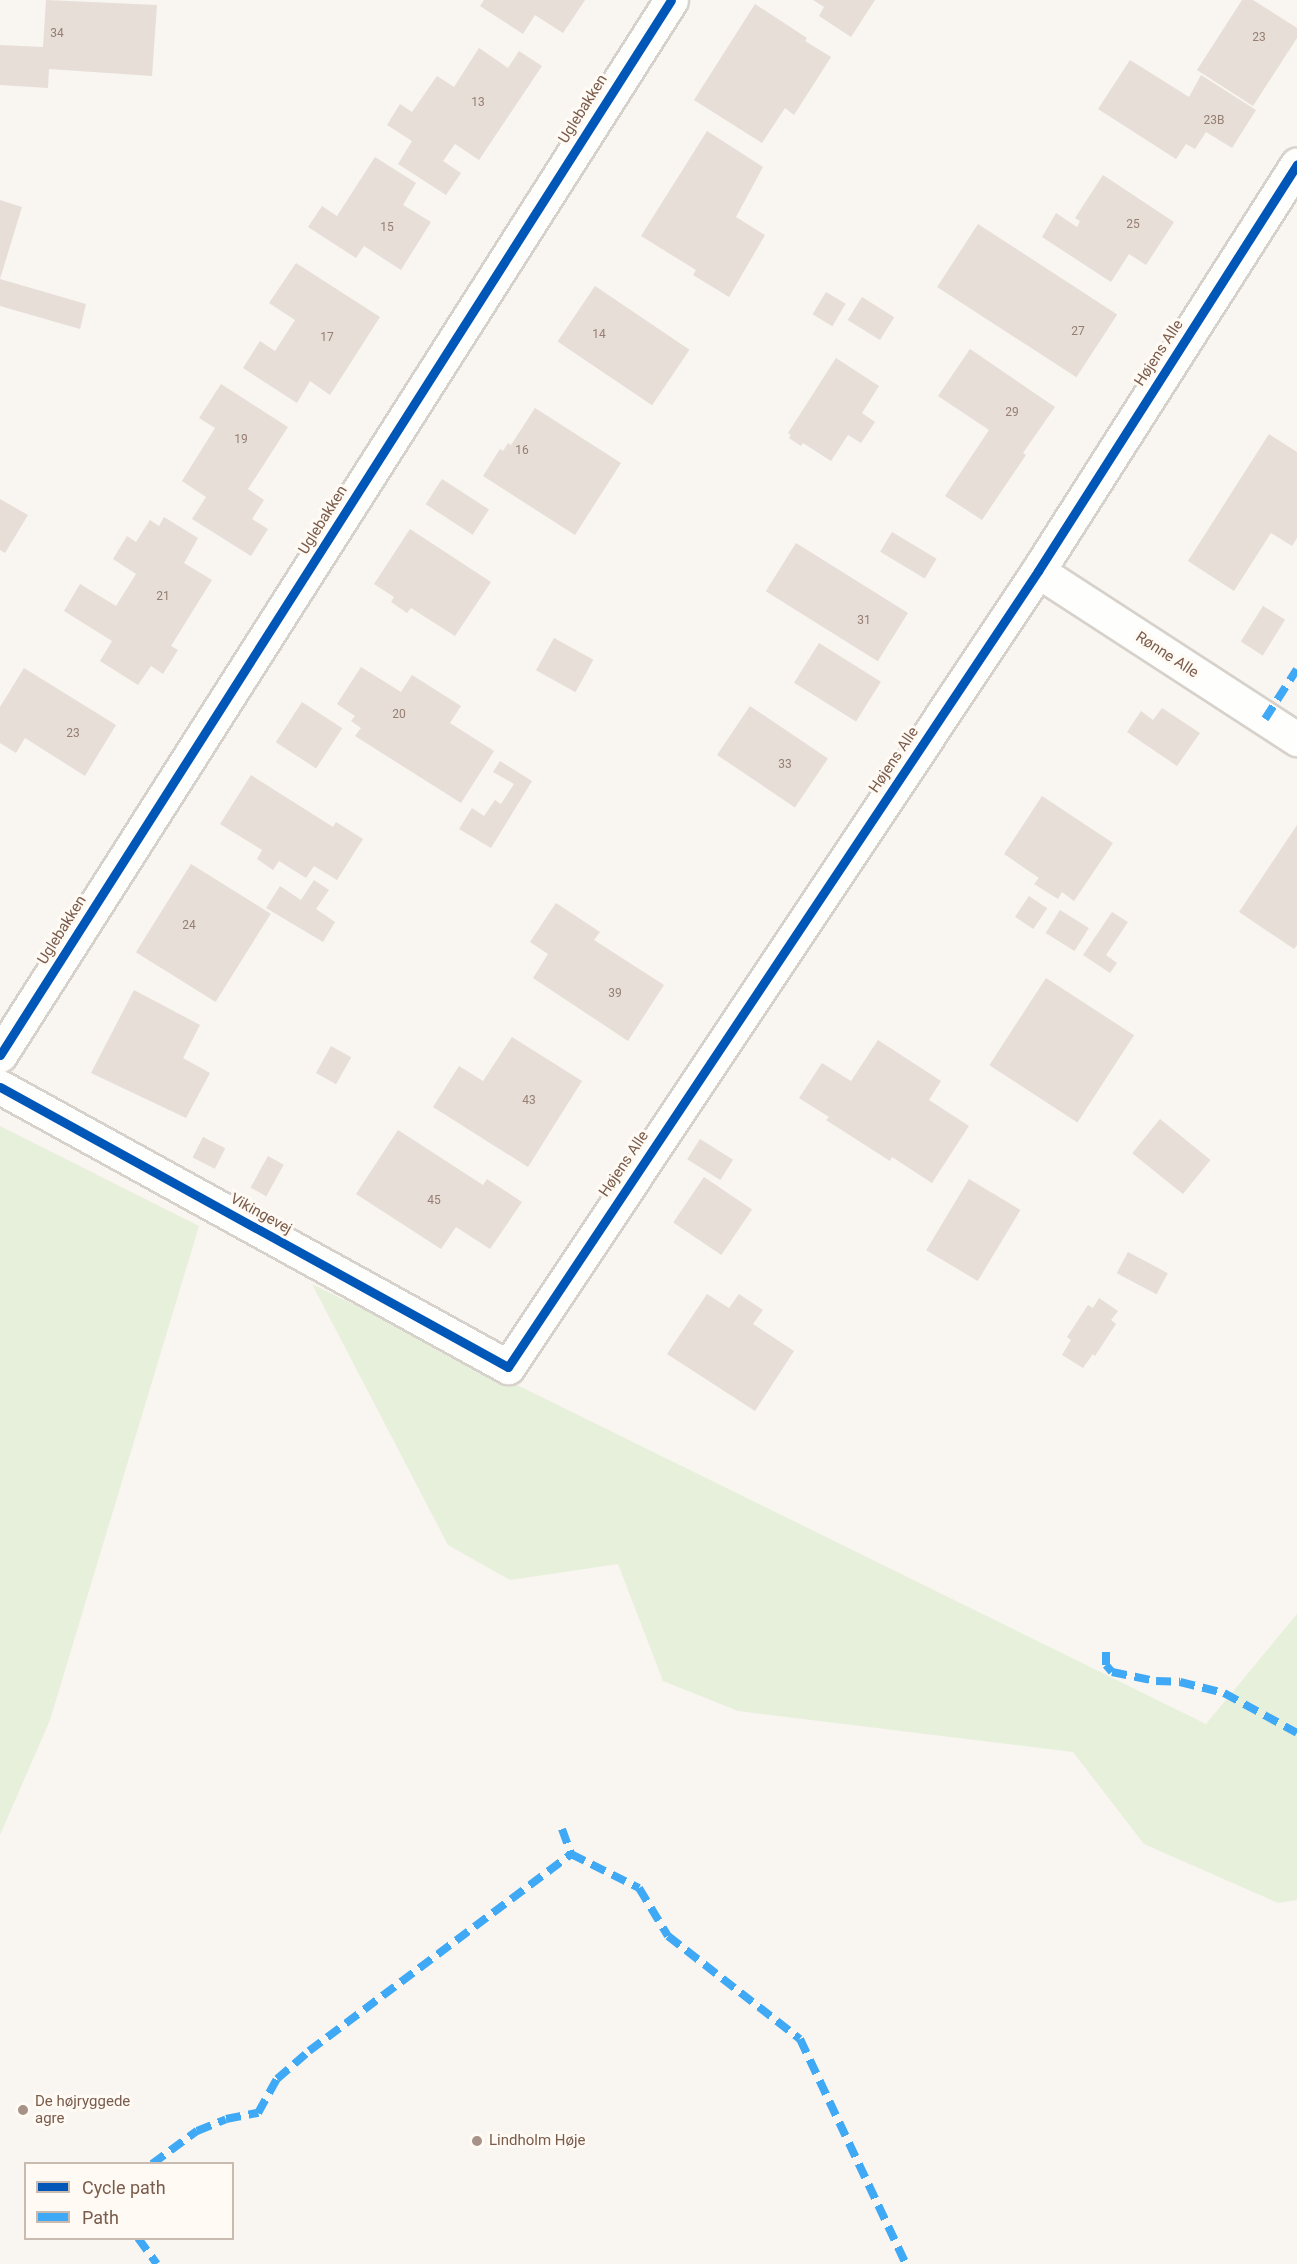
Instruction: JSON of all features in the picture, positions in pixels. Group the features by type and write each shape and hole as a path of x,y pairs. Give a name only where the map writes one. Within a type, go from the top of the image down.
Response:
{"street":[{"name":"Uglebakken","path":"0,1055 671,0"},
{"name":"Højens Alle","path":"508,1367 1038,571 1297,165"},
{"name":"Rønne Alle","path":"1038,571 1297,739"},
{"name":"Vikingevej","path":"0,1088 508,1367"}],"green space":[{"path":"0,1126 199,1226 50,1720 0,1835"},
{"path":"312,1284 1206,1724 1297,1614 1297,1900 1278,1903 1144,1844 1073,1752 738,1711 663,1681 618,1564 510,1580 448,1545"}],"building":[{"path":"46,0 157,5 152,76 49,69 48,88 0,85 0,45 43,47"},
{"path":"484,0 585,0 563,33 535,15 523,34 480,6"},
{"path":"813,0 875,0 851,37 819,16 824,7"},
{"path":"1242,0 1253,0 1297,28 1297,38 1253,106 1197,70"},
{"path":"755,4 807,38 805,41 831,57 794,115 785,108 762,143 694,100"},
{"path":"479,48 508,68 519,51 542,66 479,160 455,144 443,161 461,173 446,195 398,164 412,141 387,125 400,104 412,112 437,76 454,87"},
{"path":"1130,60 1189,97 1201,75 1256,110 1232,148 1206,132 1195,149 1186,144 1176,159 1098,109"},
{"path":"707,131 763,167 736,217 765,235 729,297 693,275 696,270 641,236"},
{"path":"375,157 416,183 403,205 431,222 401,270 364,246 356,258 308,227 322,206 337,216"},
{"path":"1103,175 1174,222 1146,265 1129,254 1111,282 1042,237 1056,213 1077,227 1080,221 1075,218"},
{"path":"0,200 22,207 0,279"},
{"path":"978,224 1117,314 1076,377 937,287"},
{"path":"296,263 380,317 330,395 310,381 297,403 243,368 260,341 275,351 295,320 269,303"},
{"path":"0,279 86,304 80,329 0,306"},
{"path":"595,286 690,350 652,405 558,342"},
{"path":"826,292 846,304 832,326 813,314"},
{"path":"862,297 894,317 880,340 848,320"},
{"path":"970,349 1055,407 1023,453 1026,455 982,520 945,496 989,430 938,396"},
{"path":"836,358 879,386 862,413 875,422 861,443 848,435 831,461 803,443 801,446 789,438 791,435 788,433"},
{"path":"221,384 288,427 248,489 264,500 252,519 268,529 251,556 192,519 206,497 182,481 215,428 199,418"},
{"path":"535,408 621,463 575,535 483,476 500,449 503,451 508,443 511,445"},
{"path":"1269,434 1297,452 1297,538 1292,546 1271,533 1234,591 1188,561"},
{"path":"442,479 489,509 473,535 426,504"},
{"path":"0,499 28,515 5,553 0,550"},
{"path":"164,517 198,538 184,563 212,580 171,646 178,650 163,674 151,666 138,685 100,661 112,641 64,611 80,584 116,606 136,574 113,559 127,536 136,542 150,520 159,526"},
{"path":"410,529 491,582 455,636 411,608 407,613 391,602 394,597 374,584"},
{"path":"892,532 937,559 925,578 880,552"},
{"path":"796,543 908,613 878,661 766,591"},
{"path":"1263,606 1285,620 1263,655 1241,642"},
{"path":"554,638 593,660 575,692 536,670"},
{"path":"819,643 881,682 856,722 794,683"},
{"path":"361,667 401,692 412,675 461,706 450,723 494,751 461,803 355,736 361,728 351,721 355,716 337,704"},
{"path":"24,668 116,725 85,776 25,738 16,753 0,743 0,707"},
{"path":"302,702 342,728 316,768 276,742"},
{"path":"750,706 828,759 795,807 717,755"},
{"path":"1162,708 1200,733 1177,766 1127,732 1141,711 1153,720"},
{"path":"500,761 532,781 491,848 459,829 472,808 484,816 495,800 501,804 514,784 493,772"},
{"path":"251,775 333,827 336,822 363,839 337,880 314,866 306,878 279,861 273,870 257,859 262,850 220,824"},
{"path":"1042,796 1113,843 1074,901 1062,892 1058,899 1034,884 1039,878 1004,854"},
{"path":"1297,825 1297,945 1294,949 1239,912"},
{"path":"191,864 271,914 216,1002 136,952"},
{"path":"314,880 329,890 316,909 335,922 323,942 266,908 280,886 301,900"},
{"path":"1029,896 1047,908 1033,929 1015,917"},
{"path":"556,903 600,932 594,940 664,985 628,1041 533,978 548,954 530,942"},
{"path":"1060,910 1089,928 1075,951 1046,933"},
{"path":"1112,912 1128,922 1106,955 1117,963 1110,973 1083,955"},
{"path":"1046,978 1134,1035 1077,1122 989,1065"},
{"path":"134,990 200,1025 183,1058 210,1073 186,1118 91,1073"},
{"path":"512,1037 582,1081 528,1167 433,1107 459,1066 483,1081"},
{"path":"878,1040 941,1081 929,1100 969,1126 932,1183 892,1157 890,1161 826,1120 829,1117 799,1098 822,1063 851,1081"},
{"path":"331,1046 351,1057 336,1084 316,1073"},
{"path":"1160,1119 1211,1160 1183,1194 1132,1153"},
{"path":"398,1130 483,1185 487,1179 522,1202 490,1249 456,1227 441,1249 356,1194"},
{"path":"203,1137 225,1148 215,1169 193,1157"},
{"path":"700,1139 733,1160 720,1180 687,1159"},
{"path":"268,1156 284,1165 266,1196 251,1187"},
{"path":"704,1177 752,1209 721,1255 673,1223"},
{"path":"969,1179 1020,1210 978,1281 926,1250"},
{"path":"1128,1252 1168,1273 1156,1294 1117,1273"},
{"path":"707,1294 729,1308 739,1294 763,1310 753,1324 794,1351 755,1411 667,1354"},
{"path":"1099,1298 1118,1311 1111,1320 1116,1324 1095,1356 1093,1354 1083,1368 1062,1355 1071,1340 1067,1337 1088,1305 1093,1308"}],"marked path":[{"path":"1265,719 1297,669"},
{"path":"1106,1652 1106,1665 1112,1672 1156,1681 1180,1682 1224,1693 1297,1733"},
{"path":"562,1829 571,1854 639,1888 668,1936 800,2039 906,2264"},
{"path":"155,2162 197,2131 226,2119 258,2113 277,2079 309,2051 571,1854"},
{"path":"139,2240 157,2264"}],"cycle path":[{"path":"0,1055 671,0"},
{"path":"0,1087 508,1367 1038,571 1297,165"}],"place":[{"name":"De højryggede agre","path":"23,2110"},
{"name":"Lindholm Høje","path":"477,2141"}]}
